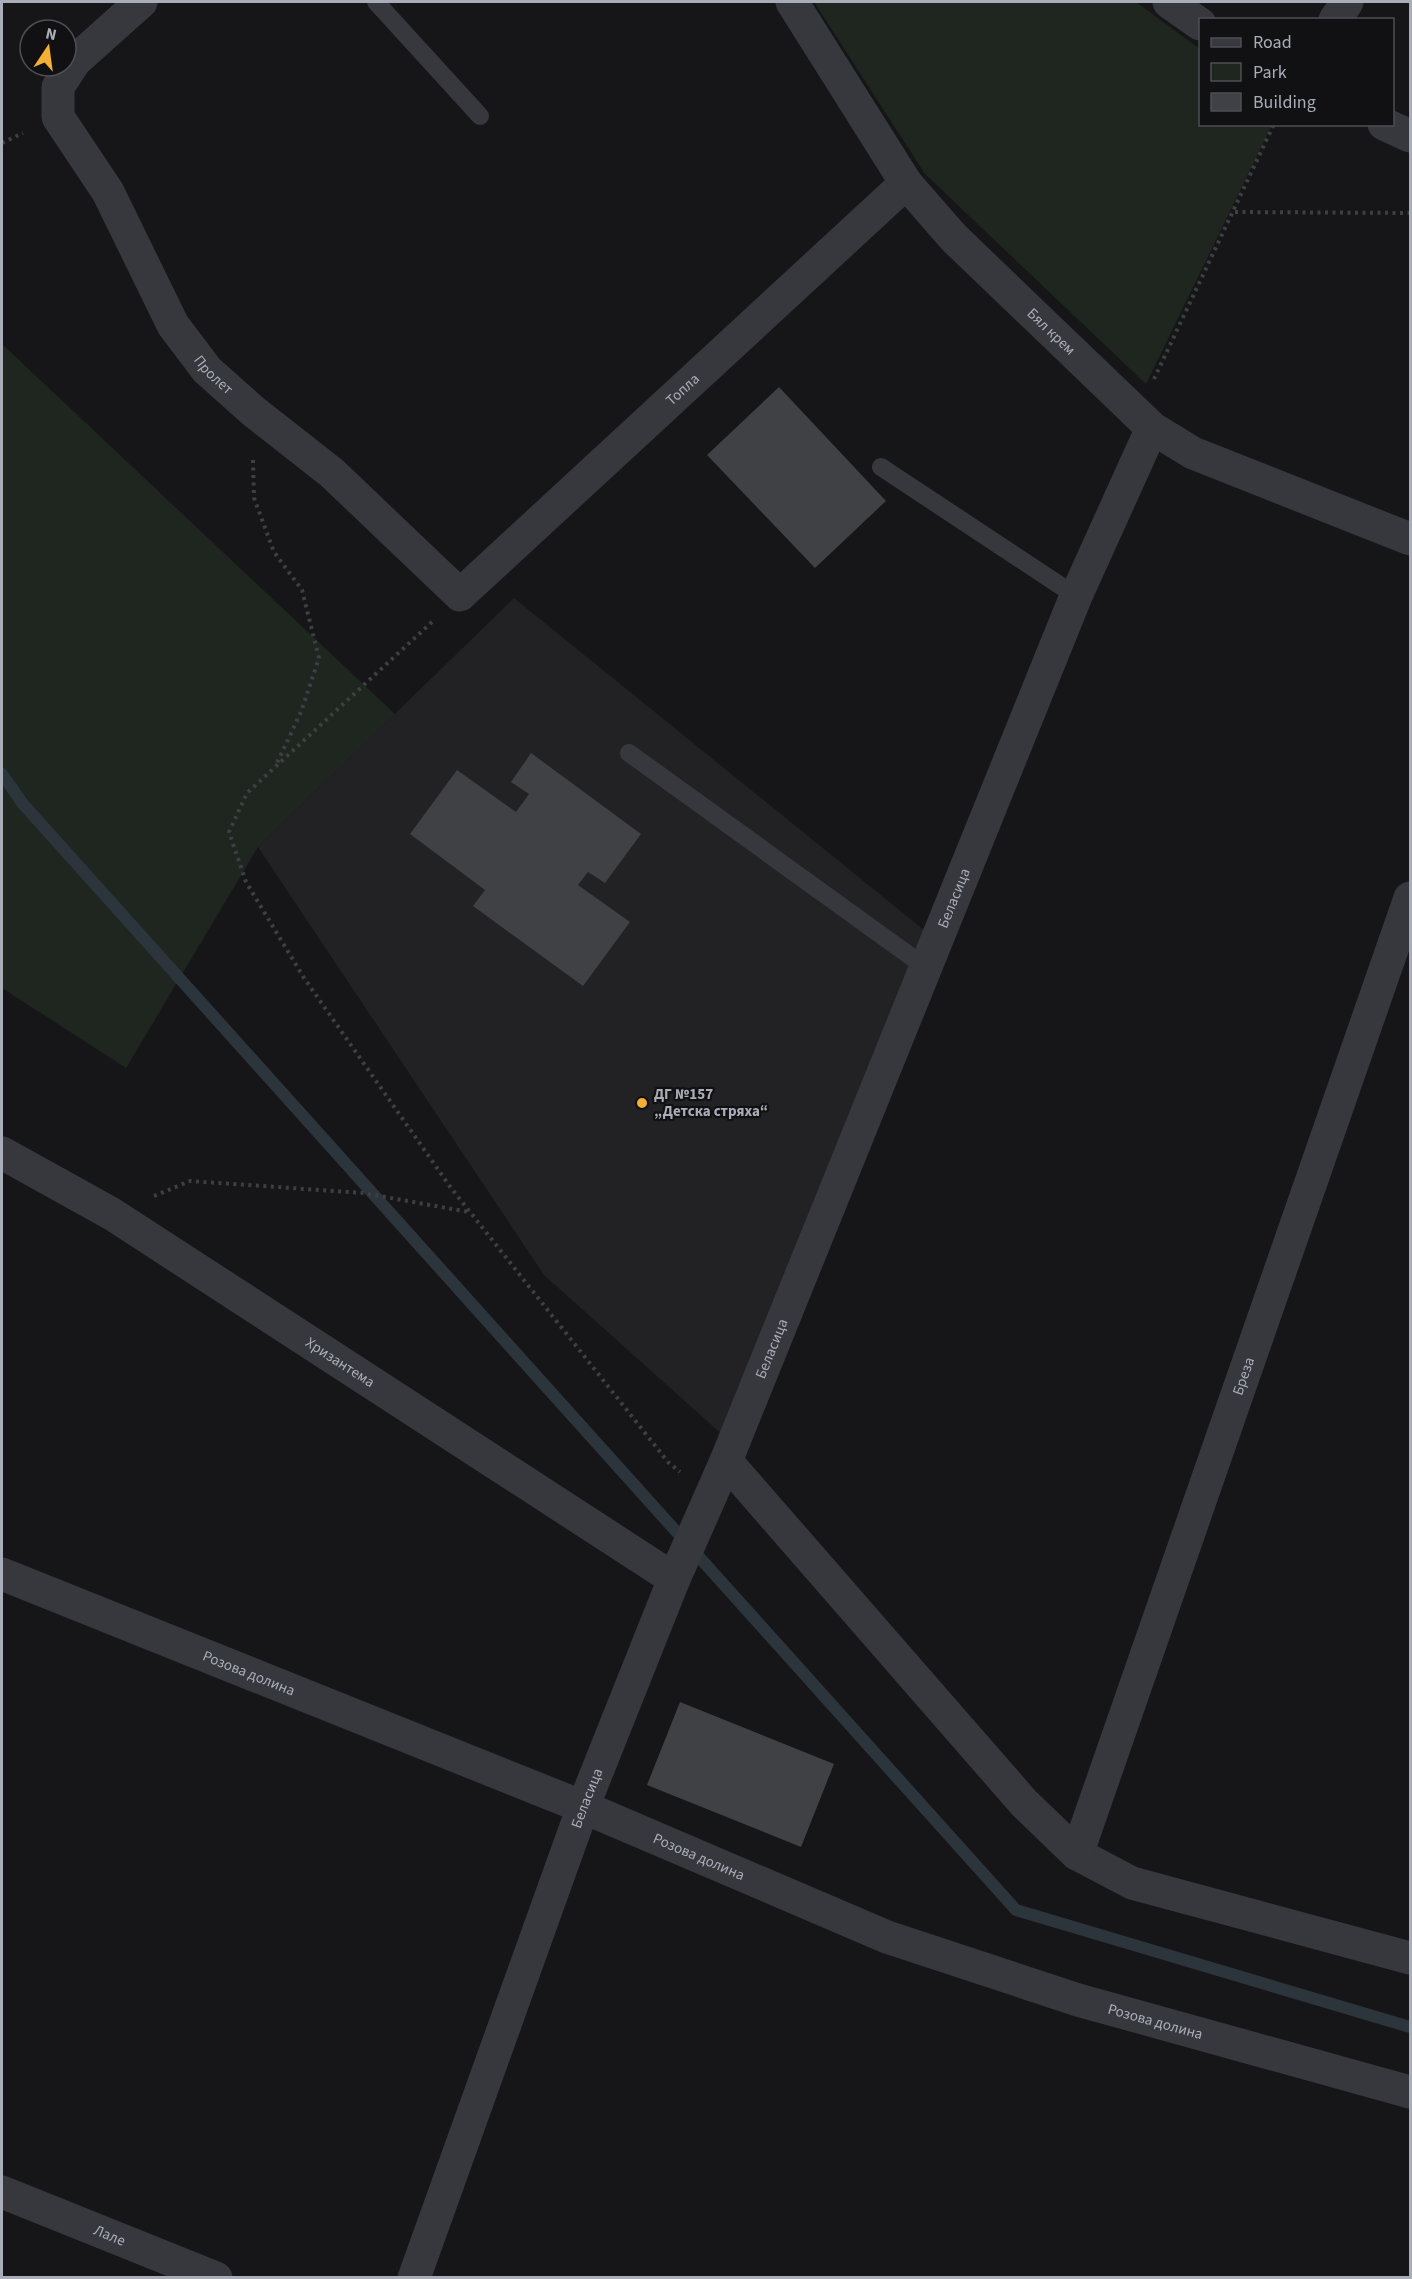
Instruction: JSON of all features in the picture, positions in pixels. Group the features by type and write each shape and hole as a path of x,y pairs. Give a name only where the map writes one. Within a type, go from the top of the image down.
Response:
{"street":[{"name":"Пролет","path":"141,2 75,61 58,87 58,117 108,192 173,325 207,370 253,411 332,473 460,595"},
{"name":"Бял крем","path":"792,2 906,183 954,238 1145,421 1193,453 1410,539"},
{"path":"1169,2 1199,23"},
{"path":"1336,18 1347,2"},
{"path":"1388,126 1410,136"},
{"name":"Топла","path":"460,595 906,183"},
{"name":"Беласица","path":"414,2277 583,1807 674,1579 726,1461 1145,421"},
{"name":"Бреза","path":"1077,1854 1410,898"},
{"name":"Хризантема","path":"2,1153 112,1214 674,1579"},
{"path":"726,1461 1024,1803 1077,1854 1132,1883 1410,1958"},
{"name":"Розова долина","path":"2,1574 583,1807 887,1937 1078,2000 1410,2092"},
{"name":"Лале","path":"2,2192 216,2277"}],"lane":[{"path":"376,2 480,116"},
{"path":"881,467 1076,596"},
{"path":"629,753 924,966"}],"path":[{"path":"1145,421 1273,126"},
{"path":"1235,212 1410,213"},
{"path":"253,411 254,498 274,552 302,590 319,658 301,712 274,769"},
{"path":"460,595 247,793 229,832 246,882 304,978 470,1212 668,1461 710,1498"},
{"path":"112,1214 189,1181 363,1193 470,1212"}],"shaded area":[{"name":"ДГ №157 „Детска стряха“","path":"514,598 924,930 725,1437 544,1275 258,847"}],"green space":[{"path":"814,2 1136,2 1199,48 1199,126 1272,126 1146,384 925,174"},
{"path":"2,344 395,714 258,847 126,1068 2,988"}],"building":[{"path":"779,387 886,501 815,568 707,455"},
{"path":"531,753 641,834 605,883 588,872 578,885 630,922 583,986 473,906 485,890 410,834 457,770 516,812 529,794 511,782"},
{"path":"680,1702 834,1764 801,1847 647,1785"}],"waterway":[{"path":"2,774 23,804 1016,1910 1410,2027"}],"place":[{"name":"ДГ №157 „Детска стряха“","path":"642,1103"}]}
